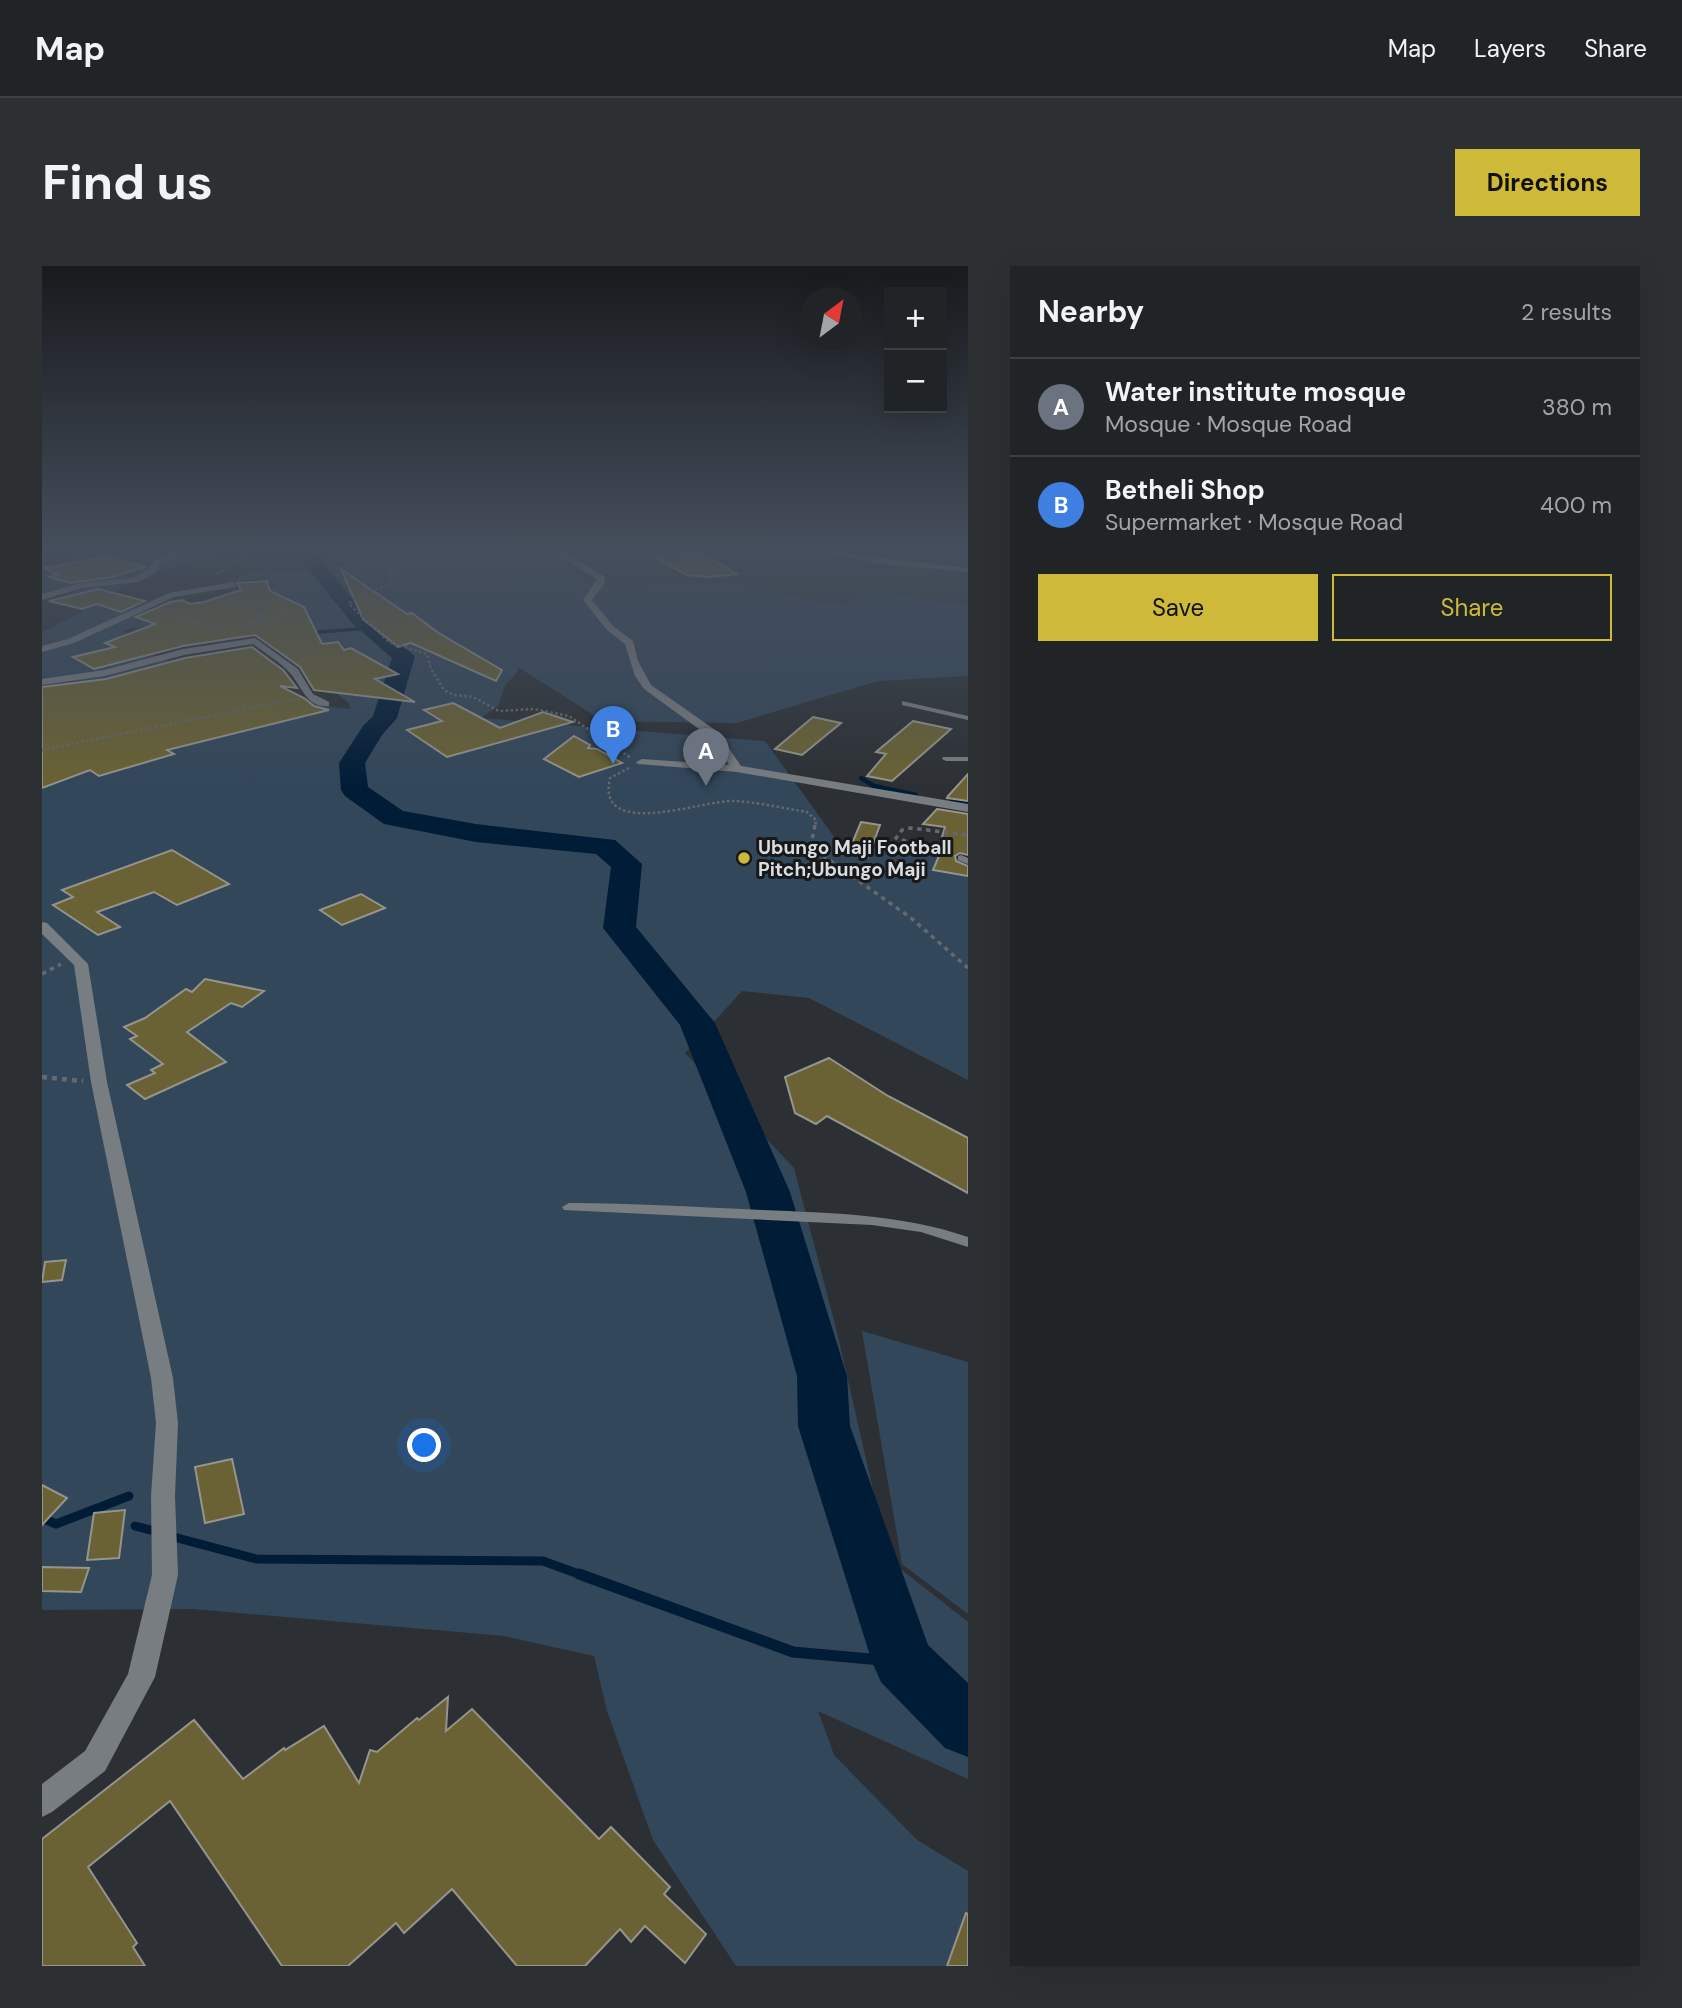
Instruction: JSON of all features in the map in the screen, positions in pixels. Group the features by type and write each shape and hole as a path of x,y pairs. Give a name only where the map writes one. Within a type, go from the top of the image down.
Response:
{"street":[{"path":"42,649 71,641 94,629"},
{"path":"612,629 630,643 632,661 647,690 710,731 726,747 737,769"},
{"path":"42,681 105,673 183,652 255,641 294,671 309,696 325,704"},
{"path":"642,762 737,769 968,807"},
{"path":"42,926 81,964 99,1082 163,1378 167,1423 163,1496 165,1575 141,1677 95,1761 42,1802"}],"lane":[{"path":"905,703 968,718"},
{"path":"946,759 968,760"},
{"path":"569,1207 655,1207 902,1225 951,1235 968,1242"}],"path":[{"path":"220,629 255,641 257,632 254,629"},
{"path":"376,629 389,642 429,656 431,669 444,690 454,695 473,697 499,711 534,709 569,716 590,727 629,757"},
{"path":"42,750 309,696"},
{"path":"642,762 619,772 607,782 607,791 620,811 645,814 732,801 807,812 816,820 811,845 815,850 911,918 968,968"},
{"path":"965,860 896,838 902,830 911,828 968,835"},
{"path":"42,1077 99,1082"}],"shaded area":[{"path":"47,629 127,629 123,630 153,655 241,686 284,690 332,707 351,709 348,702 330,689 287,629 968,629 968,676 878,681 736,723 603,721 518,667 517,673 505,685 498,706 481,718 765,741 840,845 922,850 954,857 968,864 968,1080 809,998 742,991 685,1053 794,1168 837,1332 889,1560 968,1622 968,1779 818,1711 834,1755 917,1840 968,1871 968,1966 736,1966 653,1840 607,1711 594,1656 504,1636 193,1609 42,1610 42,632"},
{"path":"862,1331 968,1362 968,1614 902,1564"}],"building":[{"path":"141,629 315,629 322,644 338,642 344,650 351,648 398,674 375,679 415,702 314,690 300,667 255,635 183,646 94,669 73,657 115,647 105,643"},
{"path":"376,629 433,629 502,670 496,681 411,643 398,647"},
{"path":"252,647 283,670 297,688 280,686 314,706 329,710 167,750 174,754 99,776 90,770 42,788 42,687 106,679 185,658"},
{"path":"453,703 500,728 543,712 573,722 447,757 407,730 442,721 424,710"},
{"path":"813,717 841,723 802,755 775,749"},
{"path":"913,721 951,729 892,781 867,776 886,754 876,752"},
{"path":"574,736 590,745 588,748 597,749 622,763 579,777 544,759"},
{"path":"968,774 968,801 947,798 948,796"},
{"path":"937,809 968,814 968,855 960,853 955,856 956,861 968,866 968,876 933,870 941,851 938,850 945,827 923,824"},
{"path":"861,822 880,825 868,857 848,853"},
{"path":"172,850 229,884 177,905 154,892 97,912 120,927 98,935 53,905 73,897 62,890"},
{"path":"361,894 385,908 342,925 320,910"},
{"path":"205,979 264,991 242,1007 231,1003 187,1032 226,1062 145,1099 127,1085 155,1073 151,1070 163,1064 130,1039 137,1036 124,1027 145,1018 186,989 192,992"},
{"path":"829,1058 888,1096 968,1138 968,1193 827,1116 816,1124 795,1113 785,1077"},
{"path":"66,1260 62,1280 42,1282 45,1262"},
{"path":"232,1459 244,1514 205,1523 195,1467"},
{"path":"42,1485 67,1498 42,1525"},
{"path":"125,1510 119,1558 87,1560 94,1513"},
{"path":"42,1567 89,1568 81,1592 42,1591"},
{"path":"448,1697 446,1731 472,1709 599,1839 611,1827 670,1887 664,1894 706,1934 685,1963 645,1926 631,1942 620,1929 585,1966 517,1966 452,1889 404,1933 396,1923 348,1966 282,1966 170,1801 88,1867 137,1943 133,1947 145,1966 42,1966 42,1839 194,1720 243,1779 284,1748 285,1750 324,1726 359,1783 370,1750 377,1752 417,1718 419,1720"},
{"path":"966,1913 968,1966 947,1966"}],"waterway":[{"path":"307,633 353,629"},
{"path":"371,629 404,656 385,718 372,731 352,763 355,790 394,818 476,833 604,846 627,864 619,928 697,1023 768,1192 822,1376 824,1426 903,1662 968,1726"},
{"path":"861,778 874,786 916,795"},
{"path":"952,801 968,804"},
{"path":"42,1518 56,1524 129,1496"},
{"path":"135,1526 158,1532"},
{"path":"170,1536 256,1559 543,1561 584,1576"},
{"path":"579,1574 793,1652 903,1662"}],"place":[{"name":"Betheli Shop","path":"613,764"},
{"name":"Water institute mosque","path":"706,786"},
{"name":"Ubungo Maji Football Pitch;Ubungo Maji","path":"744,858"}]}
